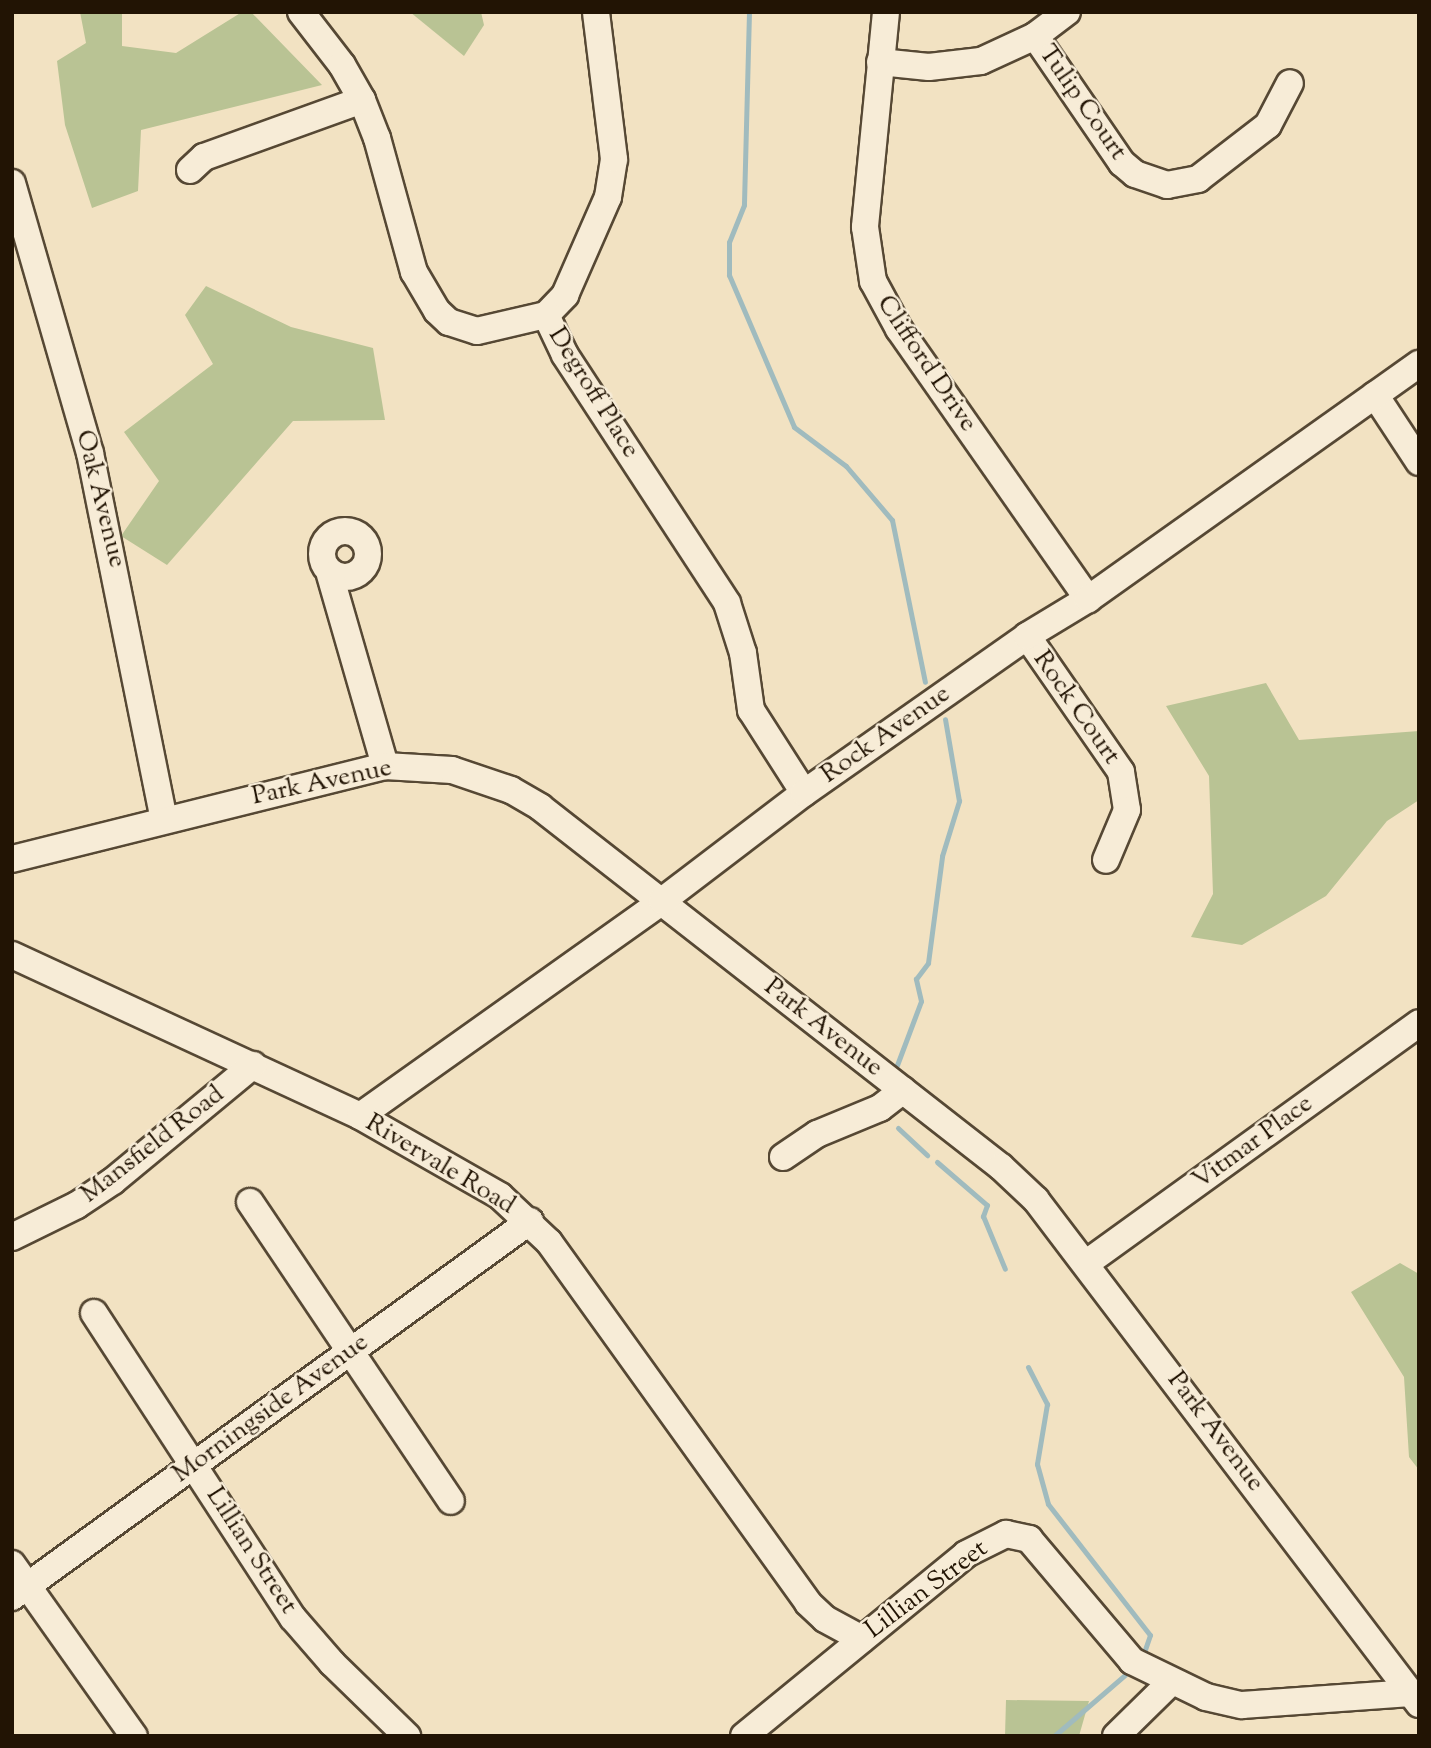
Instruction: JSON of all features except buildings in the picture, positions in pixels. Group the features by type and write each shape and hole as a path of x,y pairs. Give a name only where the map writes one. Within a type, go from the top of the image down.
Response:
{"street":[{"name":"Degroff Place","path":"301,12 342,65 362,100 377,138 414,272 437,311 449,322 477,331 546,315 565,355 727,603 743,653 751,710 804,793"},
{"path":"546,315 571,284 608,197 614,159 596,12"},
{"name":"Clifford Drive","path":"886,12 865,227 873,281 899,328 1088,599"},
{"path":"880,62 954,66 1005,53 1035,36 1067,12"},
{"name":"Tulip Court","path":"1035,36 1122,163 1135,174 1167,185 1198,179 1249,141 1268,125 1290,83"},
{"path":"190,170 204,157 362,100"},
{"name":"Oak Avenue","path":"14,196 93,466 164,820"},
{"name":"Rock Avenue","path":"360,1116 662,901 804,793 1027,636 1088,599 1419,364"},
{"path":"1375,395 1419,461"},
{"path":"330,575 385,766"},
{"name":"Rock Court","path":"1027,636 1121,772 1127,810 1107,860"},
{"name":"Park Avenue","path":"12,859 385,766 452,770 511,790 540,807 1001,1167 1036,1200 1088,1262 1415,1699"},
{"name":"Rivervale Road","path":"12,955 360,1116 500,1196 530,1221 808,1603 825,1619 862,1639"},
{"name":"Vitmar Place","path":"1088,1262 1419,1023"},
{"name":"Mansfield Road","path":"12,1237 77,1205 113,1181 253,1065"},
{"path":"783,1157 817,1134 880,1108 903,1090"},
{"path":"250,1202 451,1502"},
{"name":"Morningside Avenue","path":"17,1582 195,1464 530,1221"},
{"name":"Lillian Street","path":"94,1313 293,1618 331,1663 407,1736"},
{"name":"Lillian Street","path":"744,1736 966,1554 1006,1534 1017,1534 1029,1539 1119,1650 1170,1683 1206,1698 1242,1704 1415,1699"},
{"path":"17,1582 134,1736"},
{"path":"1116,1736 1170,1683"}],"green space":[{"path":"80,12 122,12 122,46 176,53 242,12 251,12 322,85 141,130 138,191 92,208 65,125 57,61 86,43"},
{"path":"410,12 481,12 484,25 464,56"},
{"path":"206,286 291,327 373,348 385,420 293,421 167,565 121,536 159,481 124,432 213,364 185,315"},
{"path":"1266,683 1299,740 1419,731 1419,800 1387,821 1326,896 1242,945 1191,937 1213,894 1209,776 1166,706"},
{"path":"1400,1263 1419,1274 1419,1470 1409,1457 1404,1377 1351,1292"},
{"path":"1006,1700 1089,1701 1079,1736 1005,1736"}],"waterway":[{"path":"749,12 744,205 729,242 729,275 794,427 846,466 892,520 925,682"},
{"path":"897,1065 921,1001 916,979 928,963 942,856 959,801 945,719"},
{"path":"898,1128 927,1155"},
{"path":"937,1162 987,1205 983,1216 1005,1269"},
{"path":"1028,1367 1047,1404 1037,1464 1048,1504 1150,1635 1143,1655"},
{"path":"1054,1736 1125,1675"}]}
